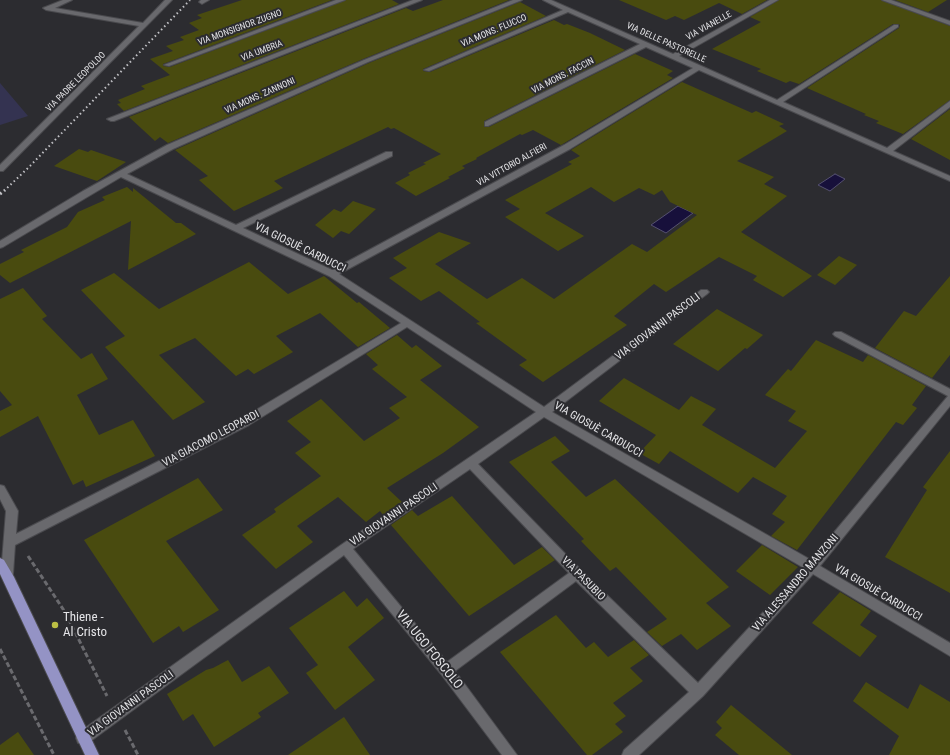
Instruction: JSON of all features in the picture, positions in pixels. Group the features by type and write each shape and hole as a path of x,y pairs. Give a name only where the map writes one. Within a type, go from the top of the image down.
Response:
{"main road":[{"path":"0,562 92,755"}],"street":[{"path":"69,0 46,8 145,25"},
{"name":"VIA PADRE LEOPOLDO","path":"0,169 145,25 164,3 169,0"},
{"name":"VIA MONSIGNOR ZUGNO","path":"167,65 342,0"},
{"name":"VIA UMBRIA","path":"111,119 418,0"},
{"name":"VIA MONS. ZANNONI","path":"0,245 18,232 170,147 366,61 519,0"},
{"name":"VIA DELLE PASTORELLE","path":"546,0 950,178"},
{"name":"VIA VIANELLE","path":"674,56 775,0"},
{"path":"885,0 950,23"},
{"name":"VIA MONS. FLUCCO","path":"427,70 568,10"},
{"path":"778,102 896,26"},
{"name":"VIA MONS. FACCIN","path":"488,124 646,44"},
{"name":"VIA VITTORIO ALFIERI","path":"332,274 567,147 699,67"},
{"path":"888,151 950,103"},
{"name":"VIA GIOSUÈ CARDUCCI","path":"235,229 389,154"},
{"name":"VIA GIOSUÈ CARDUCCI","path":"121,174 332,274 406,324 544,412 950,650"},
{"name":"VIA GIOVANNI PASCOLI","path":"83,738 345,548 472,463 544,412 704,292"},
{"name":"VIA GIACOMO LEOPARDI","path":"9,543 245,422 406,324"},
{"path":"838,334 950,393"},
{"name":"VIA ALESSANDRO MANZONI","path":"629,755 698,692 812,568 950,399"},
{"name":"VIA PASUBIO","path":"472,463 577,574 698,692"},
{"path":"0,489 12,511 6,574"},
{"name":"VIA UGO FOSCOLO","path":"345,548 446,670 510,755"},
{"path":"446,670 577,574"}],"path":[{"path":"9,543 28,557 65,612 138,755"},
{"path":"0,649 54,755"}],"shaded area":[{"path":"0,83 28,116 0,125"},
{"path":"835,174 845,179 830,191 818,185"},
{"path":"678,206 693,213 666,233 651,225"}],"building":[{"path":"242,0 332,0 163,64 163,66 170,67 346,0 392,0 399,4 124,111 117,104 121,103 118,100 145,89 141,86 170,75 150,59 173,51 166,46 184,40 180,37 199,30 189,23 202,18 197,15"},
{"path":"443,0 509,0 363,59 168,143 160,137 155,141 129,117 406,8 413,11"},
{"path":"619,0 767,0 742,14 719,3 684,20 675,16 666,20"},
{"path":"779,0 881,0 950,26 950,100 903,134 876,123 879,121 864,115 866,114 807,88 899,28 900,25 898,24 893,24 799,84 790,81 786,83 757,71 761,69 712,49 761,22 750,17"},
{"path":"895,0 947,0 928,12"},
{"path":"520,2 546,16 423,69 423,71 430,72 554,20 564,25 567,24 590,33 625,50 484,121 484,127 489,127 635,54 673,71 667,75 673,78 561,145 533,130 522,135 520,134 462,166 465,168 448,177 450,178 416,196 395,183 410,175 408,173 426,164 423,163 441,154 394,128 391,129 388,127 274,181 283,188 234,211 199,180 208,176 175,150 369,63"},
{"path":"682,82 752,113 756,111 784,124 779,126 787,131 737,161 774,177 764,184 787,196 741,232 812,276 783,297 753,280 757,276 719,257 666,292 654,284 614,316 627,325 543,382 519,365 527,360 476,323 480,322 439,291 421,301 389,278 407,268 393,258 439,232 471,243 435,264 487,299 522,278 554,299 632,244 647,252 697,215 670,202 662,190 654,195 639,188 614,202 591,187 545,213 584,236 558,251 505,217 520,209 505,200 572,164 568,162 580,156 571,150"},
{"path":"950,109 950,160 911,139"},
{"path":"79,149 88,152 91,150 126,162 97,181 54,166"},
{"path":"127,187 133,192 133,188 176,223 181,223 196,234 128,270 131,221 10,283 0,275 0,264 24,252 21,250 67,227 78,212 105,200 102,197"},
{"path":"353,201 376,209 349,234 341,231 333,238 315,225 334,209 341,212"},
{"path":"839,256 857,265 835,285 817,275"},
{"path":"249,262 288,294 324,276 357,303 359,302 390,328 358,347 320,313 276,336 293,352 254,374 248,369 236,376 195,338 159,355 205,402 173,420 105,347 125,336 81,290 114,273 159,309"},
{"path":"950,276 950,355 932,378 875,348 904,311 916,316"},
{"path":"23,288 47,316 42,319 81,359 92,353 108,379 77,395 99,435 133,420 155,456 86,487 83,480 73,485 38,416 0,437 0,411 12,405 0,391 0,299"},
{"path":"717,309 763,335 718,371 673,344"},
{"path":"397,335 412,348 416,345 442,366 420,380 479,427 443,453 387,488 402,502 383,515 380,511 366,522 338,497 297,526 313,542 276,569 242,535 276,512 274,509 321,476 295,453 311,442 287,421 321,399 364,441 400,418 389,408 407,397 372,369 378,365 366,354"},
{"path":"816,340 863,362 868,355 926,386 912,405 917,408 903,425 896,422 797,550 771,536 785,522 772,514 787,496 753,477 738,493 670,451 659,464 639,453 656,435 599,401 624,378 679,410 691,396 716,409 702,425 775,468 807,431 788,421 796,411 765,395 788,369 791,371"},
{"path":"555,436 570,451 551,462 586,497 615,479 729,587 706,603 731,626 697,650 681,634 662,646 647,632 667,619 616,567 610,571 581,541 584,539 509,462"},
{"path":"950,451 950,593 885,557 927,490 923,487"},
{"path":"198,478 223,510 166,541 219,610 183,632 179,626 153,643 84,540"},
{"path":"452,496 514,565 542,547 555,560 469,616 391,525 412,510 418,516"},
{"path":"762,545 798,567 770,595 736,571"},
{"path":"344,591 357,607 367,598 384,618 348,647 375,680 335,710 306,673 318,665 289,628"},
{"path":"840,592 871,611 860,625 877,636 860,657 812,623"},
{"path":"556,615 586,648 594,642 608,657 634,640 649,655 630,668 643,681 613,703 626,716 615,724 623,732 592,755 587,755 500,652"},
{"path":"228,660 242,682 269,666 289,693 258,713 261,717 214,747 193,714 183,721 167,694 206,670"},
{"path":"866,682 908,709 920,684 950,702 950,755 889,755 899,736 853,701"},
{"path":"731,705 792,755 739,755 715,735 722,728 716,722"},
{"path":"344,717 370,755 288,755"},
{"path":"18,732 34,755 0,755 0,745"}],"railway":[{"path":"4,191 190,0"},
{"path":"0,194 5,190"}],"place":[{"name":"Thiene - Al Cristo","path":"55,625"}]}
